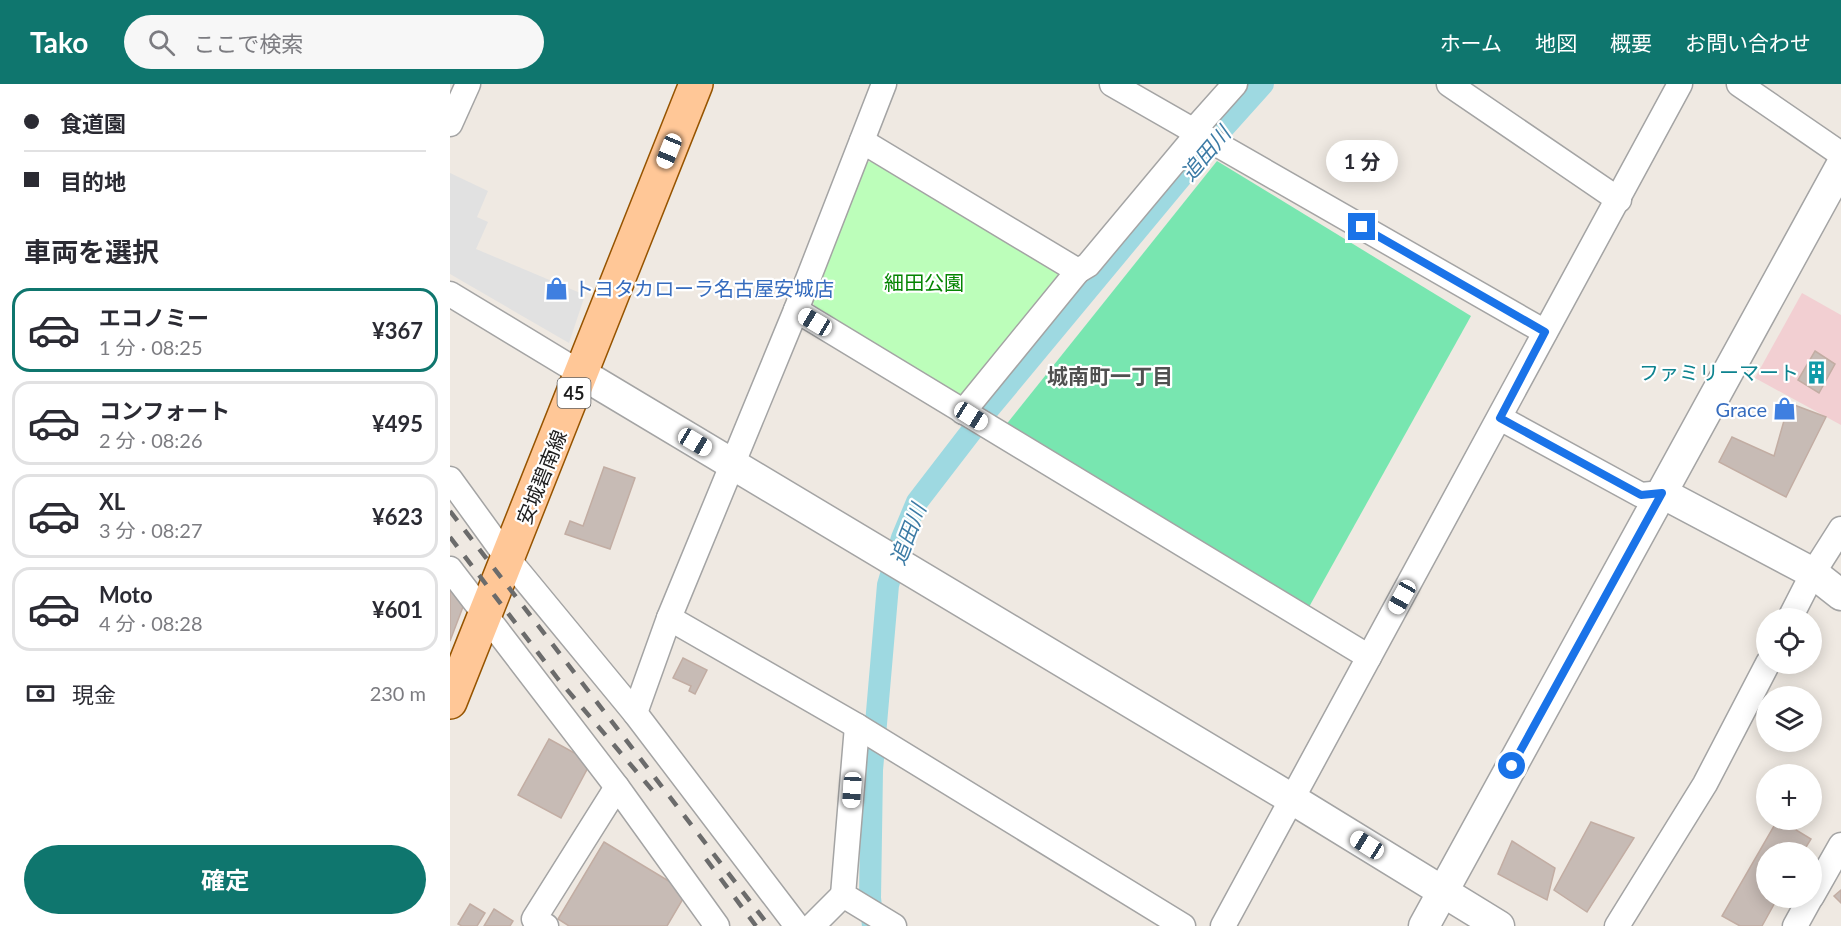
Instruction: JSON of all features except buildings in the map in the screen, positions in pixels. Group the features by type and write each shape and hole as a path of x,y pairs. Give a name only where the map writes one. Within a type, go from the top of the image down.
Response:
{"main road":[{"name":"安城碧南線","path":"450,702 696,84"}],"street":[{"path":"450,124 468,84"},
{"path":"635,712 669,618 796,310 884,84"},
{"path":"1112,84 1545,332"},
{"path":"973,418 1078,271 1088,265 1190,142 1206,137 1235,84"},
{"path":"1449,84 1619,200"},
{"path":"1223,926 1680,84"},
{"path":"1739,84 1841,154"},
{"path":"862,141 1078,271"},
{"path":"1424,926 1841,166"},
{"path":"450,294 1293,799 1499,926"},
{"path":"796,310 1369,657"},
{"path":"1500,418 1641,495 1662,493 1813,573 1841,595"},
{"path":"450,479 508,559 635,712 797,926"},
{"path":"1795,608 1813,573 1841,529"},
{"path":"450,569 617,787 717,926"},
{"path":"669,618 869,733 1183,926"},
{"path":"1617,926 1705,784 1762,674"},
{"path":"812,926 870,912 869,733"},
{"path":"536,924 617,787"},
{"path":"1822,878 1841,845"},
{"path":"1794,926 1805,908"}],"shaded area":[{"path":"450,173 488,191 477,217 488,222 476,249 585,295 569,343 450,274"},
{"name":"ファミリーマート","path":"1802,293 1841,315 1841,425 1755,378"}],"green space":[{"name":"細田公園","path":"880,161 1061,270 1061,282 967,396 957,398 816,311 812,299 865,162"},
{"path":"1217,161 1471,316 1309,607 1005,426"}],"waterway":[{"name":"追田川","path":"873,926 870,898 872,770 888,585 902,538 917,502 987,411 1202,152 1263,84"}],"railway":[{"path":"450,511 769,926"},
{"path":"450,537 558,679 658,797"},
{"path":"706,859 756,926"}],"place":[{"name":"トヨタカローラ名古屋安城店","path":"556,288"},
{"name":"ファミリーマート","path":"1817,372"},
{"name":"Grace","path":"1785,409"}],"district":[{"name":"城南町一丁目","path":"1110,375"}],"route":[{"path":"1362,227 1545,332 1500,418 1641,495 1662,493 1512,766"}]}
